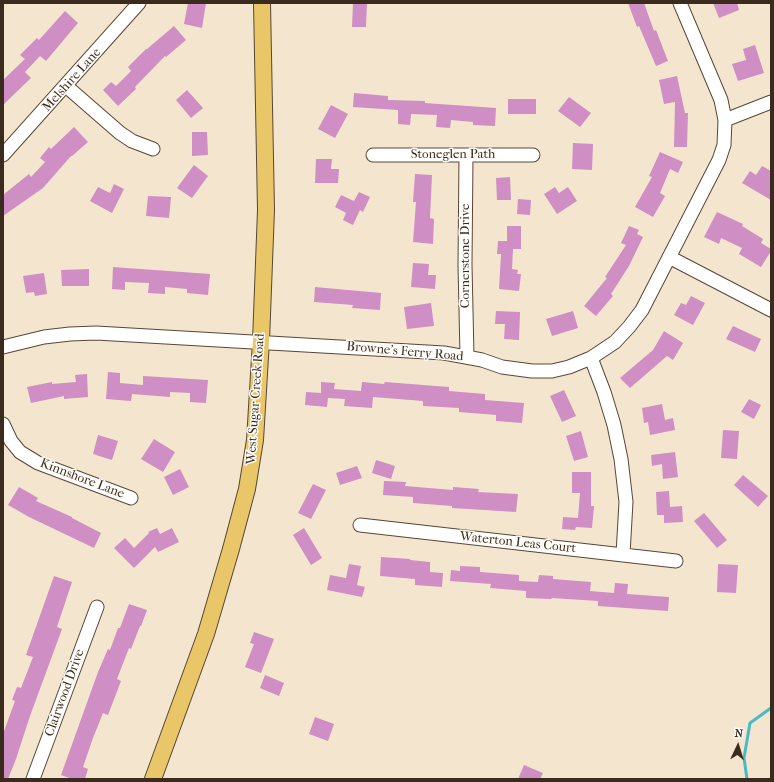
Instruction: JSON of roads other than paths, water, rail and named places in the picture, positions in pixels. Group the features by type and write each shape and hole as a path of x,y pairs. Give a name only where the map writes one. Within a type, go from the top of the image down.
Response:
{"main road":[{"name":"West Sugar Creek Road","path":"153,779 206,634 247,489 255,440 261,341 266,210 262,3"}],"street":[{"name":"Melshire Lane","path":"3,156 139,3"},
{"name":"Browne's Ferry Road","path":"3,347 44,337 96,333 261,341 444,353 466,356 502,367 532,372 552,371 569,367 591,358 615,342 642,310 719,160 724,146 725,120 721,100 680,3"},
{"path":"66,86 132,142 153,148"},
{"path":"725,120 771,102"},
{"name":"Cornerstone Drive","path":"466,154 466,356"},
{"name":"Stoneglen Path","path":"373,155 533,154"},
{"path":"669,257 771,310"},
{"path":"591,358 610,412 621,459 626,502 623,554"},
{"name":"Kinnshore Lane","path":"3,424 11,441 20,452 38,464 131,498"},
{"name":"Waterton Leas Court","path":"360,525 676,561"},
{"name":"Clairwood Drive","path":"33,779 97,607"}],"waterway":[{"path":"747,779 744,758 750,723 771,708"}]}
